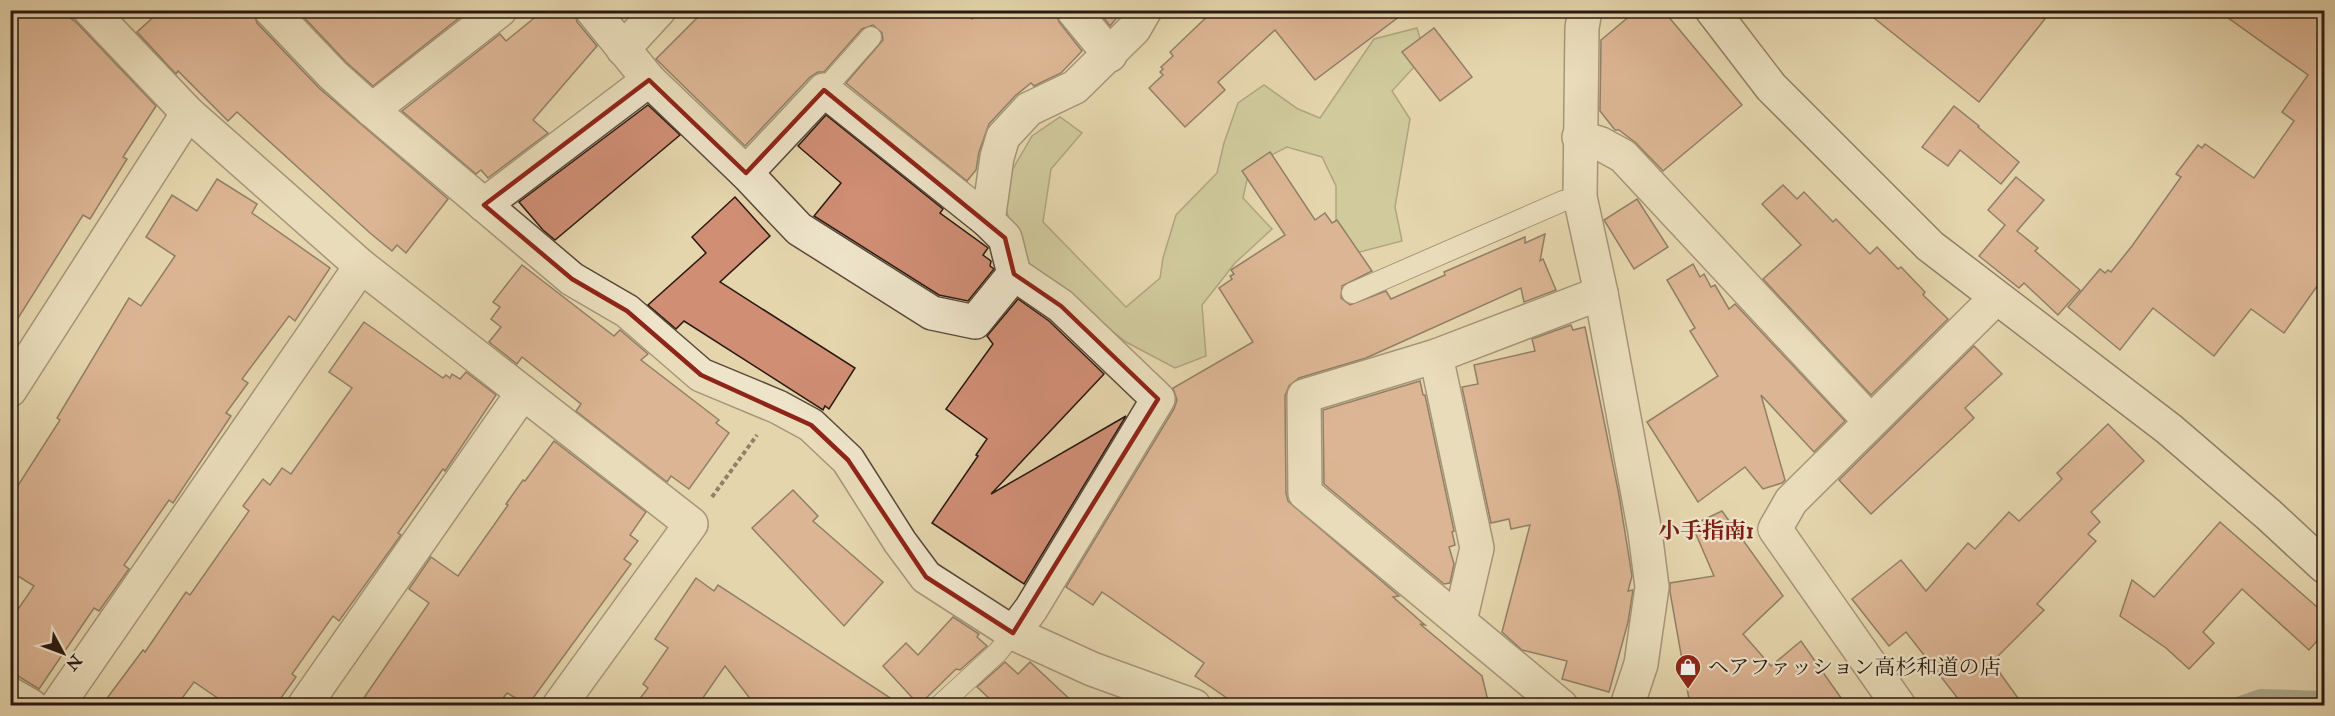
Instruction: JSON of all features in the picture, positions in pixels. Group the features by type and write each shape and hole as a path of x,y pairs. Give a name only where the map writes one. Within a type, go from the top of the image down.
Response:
{"street":[{"path":"271,10 333,75 372,110 572,279 627,311 701,375 778,407 811,425 848,460 900,542 926,577 1013,633 1092,669 1193,705"},
{"path":"372,110 500,10"},
{"path":"592,10 649,80 746,173 799,229 932,313 975,322 1014,274"},
{"path":"623,49 658,10"},
{"path":"1073,10 1110,55"},
{"path":"988,222 997,157 1003,137 1029,109 1075,87 1134,29 1145,10"},
{"path":"1585,10 1582,28 1580,197 1601,294 1645,532 1652,587 1641,664 1627,705"},
{"path":"1712,10 1771,87 1930,246 2169,429 2325,566"},
{"path":"97,13 188,113 361,266 691,524 559,705"},
{"path":"484,205 649,80"},
{"path":"746,173 824,90 988,222 1005,238 1014,274 1061,306 1158,399 1031,609 1013,633"},
{"path":"10,390 188,113"},
{"path":"1580,137 1601,144 1623,156 1870,421"},
{"path":"57,705 361,266"},
{"path":"1561,705 1305,493 1304,396 1436,356 1601,294"},
{"path":"1899,705 1776,529 1791,501 1996,298"},
{"path":"1436,356 1477,548 1460,621"},
{"path":"304,705 522,394"},
{"path":"10,694 31,705"}],"lane":[{"path":"824,90 871,37"},
{"path":"1352,293 1563,201 1580,197"},
{"path":"939,705 998,652 1013,633"}],"path":[{"path":"691,524 778,407"}],"highlighted area":[{"path":"649,80 746,173 824,90 1005,238 1014,274 1061,306 1158,399 1013,633 926,577 848,460 811,425 701,375 627,311 572,279 484,205"}],"green space":[{"path":"1417,28 1425,55 1392,91 1410,119 1395,207 1402,241 1356,253 1336,235 1336,186 1322,157 1287,147 1250,166 1243,198 1272,229 1235,263 1202,305 1206,356 1175,368 1126,342 1022,258 1000,191 1032,136 1060,117 1082,133 1051,169 1043,222 1126,307 1160,278 1163,258 1176,215 1217,173 1224,143 1238,103 1264,85 1298,109 1320,118 1374,39"}],"building":[{"path":"10,10 58,10 75,21 156,106 123,157 127,159 90,219 83,215 10,331"},
{"path":"161,10 253,10 257,23 319,88 448,199 406,253 397,245 392,251 370,233 237,112 228,121 178,71 176,74 137,32"},
{"path":"297,10 469,10 373,86 346,62"},
{"path":"544,10 574,10 577,22 597,46 533,120 548,133 488,178 481,170 476,174 402,111 500,34 506,41"},
{"path":"705,10 961,10 972,19 979,10 1055,10 1059,22 1082,51 1061,73 1034,86 1031,83 1015,96 989,124 979,152 976,170 967,181 846,83 883,40 882,33 873,25 862,29 824,72 818,72 810,77 745,146 656,59"},
{"path":"1098,10 1123,10 1110,26"},
{"path":"1214,10 1408,10 1315,80 1275,30 1218,82 1225,90 1185,127 1149,88 1163,75 1160,72 1163,69 1161,67 1173,56 1170,52"},
{"path":"1637,10 1663,10 1742,105 1663,171 1636,143 1619,130 1615,130 1600,111 1601,40"},
{"path":"1864,10 2052,10 1979,102"},
{"path":"2217,10 2325,10 2325,275 2284,333 2251,309 2214,356 2153,308 2120,350 2068,307 2100,269 2105,273 2108,270 2111,272 2132,246 2181,177 2176,174 2198,145 2202,148 2205,144 2254,178 2294,121 2282,112 2308,75"},
{"path":"1434,28 1472,77 1440,101 1402,52"},
{"path":"648,105 680,135 555,240 543,230 519,202"},
{"path":"1954,106 2019,162 2001,184 1960,150 1948,166 1922,147"},
{"path":"826,115 943,209 940,213 988,248 983,255 991,261 990,266 994,269 968,301 939,295 814,216 841,183 798,146"},
{"path":"1270,152 1315,220 1325,213 1332,223 1337,220 1372,271 1342,286 1341,298 1350,305 1386,291 1391,299 1445,275 1444,272 1525,237 1525,243 1545,234 1540,261 1543,259 1556,290 1524,302 1521,288 1366,358 1299,378 1289,386 1285,396 1288,501 1399,596 1393,597 1425,625 1420,624 1482,676 1489,705 1237,705 1195,676 1204,663 1102,592 1093,605 1066,587 1174,409 1177,400 1173,388 1253,342 1219,288 1232,279 1230,276 1234,274 1231,270 1285,235 1242,171"},
{"path":"2016,177 2044,200 2017,231 2038,248 2035,251 2080,290 2058,315 2024,283 2019,288 1979,256 2005,225 1988,210"},
{"path":"217,179 257,204 252,213 330,268 295,321 289,316 242,379 248,383 226,413 231,416 173,503 169,500 124,565 129,569 99,611 94,608 39,689 10,671 10,621 34,586 10,571 10,498 60,420 57,418 129,298 141,306 175,256 146,237 172,195 197,211"},
{"path":"1783,185 1797,199 1804,192 1833,222 1836,219 1870,254 1877,247 1898,269 1901,267 1925,292 1923,295 1948,319 1871,395 1763,279 1801,245 1762,204"},
{"path":"735,197 770,236 720,282 855,368 829,409 825,406 823,410 684,321 676,329 648,305 706,253 692,237"},
{"path":"1637,199 1668,247 1634,269 1604,220"},
{"path":"1693,264 1700,277 1704,274 1711,287 1715,285 1729,309 1735,304 1845,421 1814,452 1761,395 1785,480 1763,489 1745,467 1698,502 1647,422 1718,376 1690,331 1695,328 1667,280"},
{"path":"522,265 614,336 620,330 648,354 641,360 719,420 716,423 729,433 689,489 671,476 667,482 576,411 581,404 522,357 517,364 489,342 501,327 491,319 500,307 493,302"},
{"path":"1018,299 1049,321 1104,374 991,494 1126,416 1024,584 932,523 987,439 946,409 993,344 987,336"},
{"path":"364,322 443,378 446,375 450,378 452,374 460,379 466,372 496,395 445,471 443,469 398,533 401,535 339,621 333,616 292,674 296,677 276,705 228,705 194,682 177,705 102,705 143,650 145,652 186,592 190,595 249,511 243,506 263,479 270,485 282,468 291,474 352,388 329,372"},
{"path":"1571,325 1573,330 1585,327 1619,495 1632,576 1628,591 1633,590 1628,622 1609,692 1562,679 1567,661 1522,650 1502,632 1530,525 1511,529 1509,519 1491,523 1462,387 1478,384 1474,365 1535,351 1532,339"},
{"path":"1974,346 2002,374 1965,408 1974,418 1871,514 1839,480"},
{"path":"1420,381 1454,531 1452,532 1455,545 1449,547 1454,564 1450,583 1444,584 1324,484 1323,410"},
{"path":"2108,424 2144,461 2091,512 2100,522 2088,534 2096,541 2037,604 2044,610 1992,662 2023,705 1963,705 1906,632 1889,646 1852,599 1901,560 1926,591 1968,543 1975,549 2009,512 2019,521 2062,479 2057,473"},
{"path":"554,441 646,512 630,535 638,541 624,559 631,564 528,705 507,693 498,705 359,705 429,603 409,589 431,557 458,576 523,480 525,481"},
{"path":"793,490 818,516 813,521 883,582 844,626 752,528"},
{"path":"1722,511 1783,596 1743,634 1771,666 1801,641 1846,705 1690,705 1670,583 1714,576 1692,525"},
{"path":"2220,522 2325,614 2325,632 2309,650 2242,589 2203,632 2214,643 2189,669 2166,648 2120,616 2132,580 2154,597"},
{"path":"696,578 714,591 718,585 901,705 755,705 725,666 698,705 635,705 648,688 643,684 668,648 655,639"},
{"path":"953,617 979,634 977,637 987,646 960,670 956,669 919,705 883,666 906,643 918,655"},
{"path":"1005,662 1018,674 1030,662 1076,705 988,705 992,701 977,687"}],"waterway":[{"path":"2226,706 2260,694 2324,696"}],"place":[{"name":"ヘアファッション高杉和道の店","path":"1688,690"}],"district":[{"name":"小手指南1","path":"1706,530"}]}
